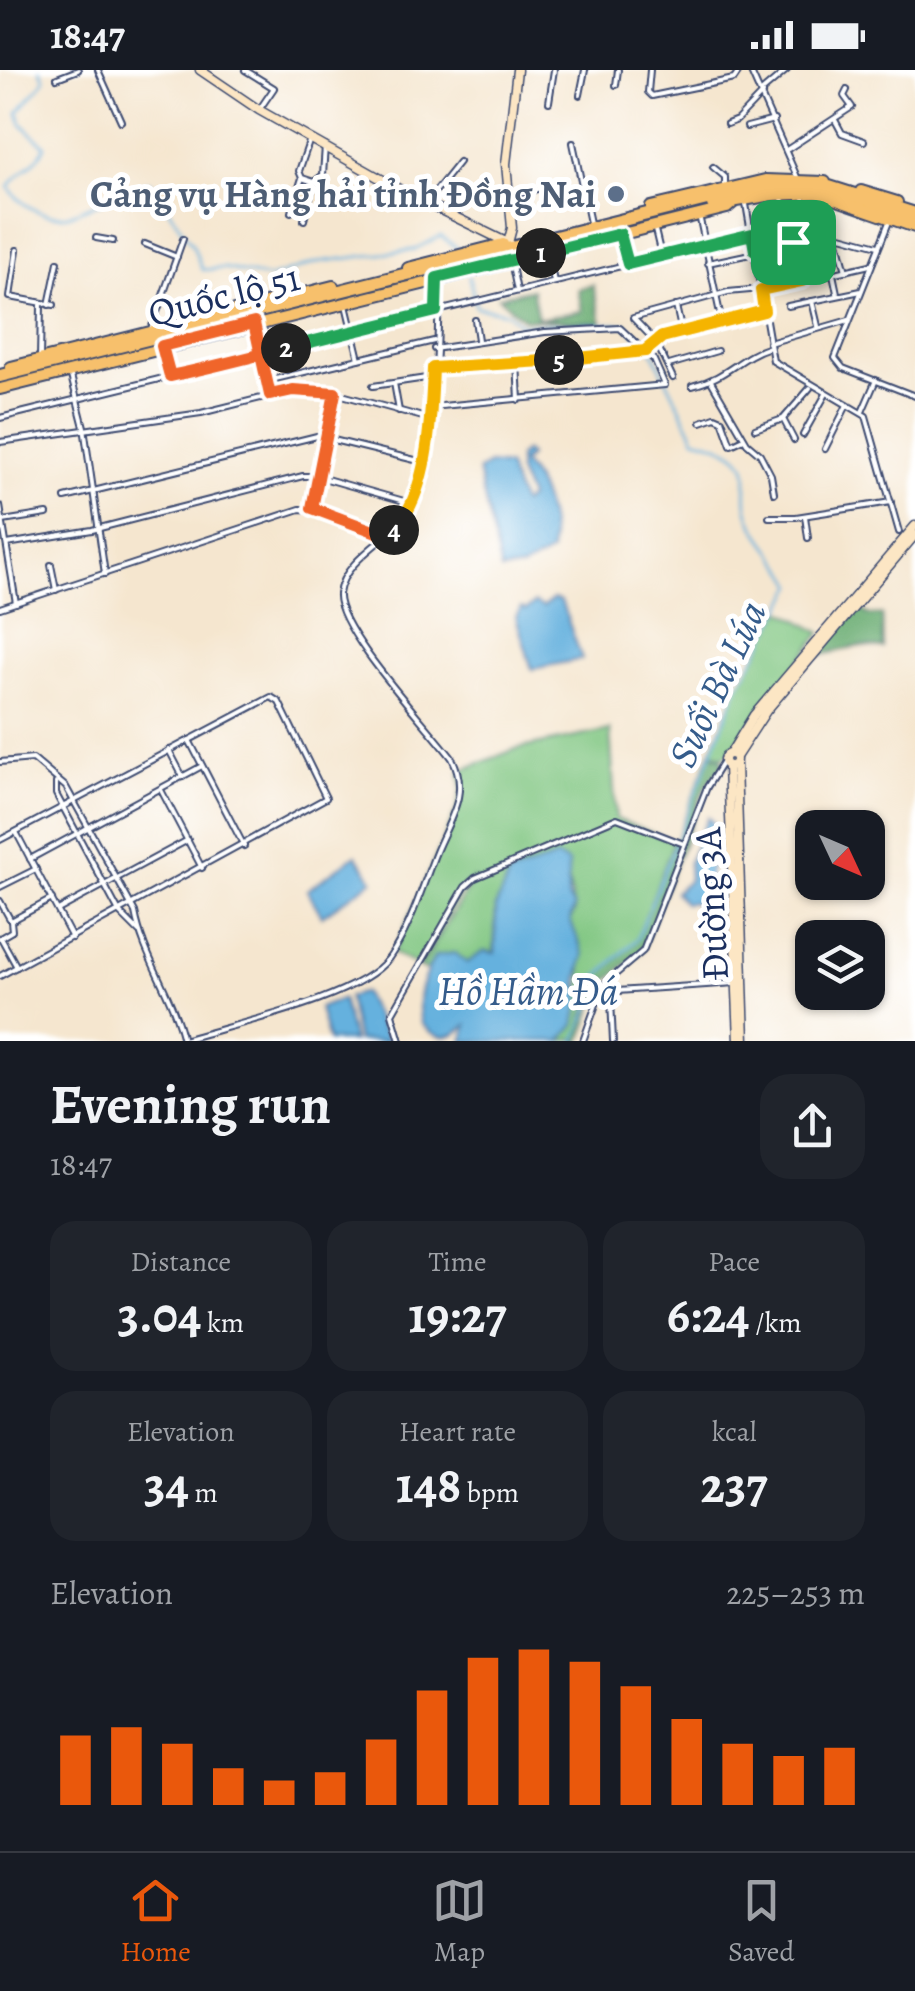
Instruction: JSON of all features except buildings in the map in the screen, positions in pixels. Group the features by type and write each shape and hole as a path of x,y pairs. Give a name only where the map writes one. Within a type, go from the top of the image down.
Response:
{"highway":[{"name":"Quốc lộ 51","path":"510,252 724,193 804,187 849,192 915,217"},
{"name":"Quốc lộ 51","path":"156,338 254,321 466,262 804,187 891,218 915,217"},
{"path":"804,187 915,217"},
{"name":"Quốc lộ 51","path":"0,373 156,338 283,301 435,270"},
{"name":"Quốc lộ 51","path":"0,387 67,360"}],"main road":[{"name":"Quốc lộ 51","path":"510,252 590,223 724,186 804,187"},
{"name":"Quốc lộ 51","path":"510,252 548,251 620,230 727,208 739,201"},
{"name":"Quốc lộ 51","path":"0,373 40,358 67,360"}],"street":[{"path":"56,78 78,70"},
{"path":"98,70 121,121"},
{"path":"202,70 260,110 510,252"},
{"path":"245,70 274,88 260,110"},
{"path":"518,70 508,142 507,197 512,228 510,252 518,291"},
{"path":"549,102 554,70"},
{"path":"580,95 585,70"},
{"path":"616,85 618,70"},
{"path":"650,70 648,92 652,96 734,79 740,70"},
{"path":"750,70 804,187 822,276"},
{"path":"727,124 737,120 788,70"},
{"path":"788,149 852,108 844,96 847,90"},
{"path":"747,127 774,120"},
{"path":"835,120 842,132 864,141"},
{"path":"291,212 310,138"},
{"path":"573,143 590,223"},
{"path":"304,220 314,182 323,175 325,146"},
{"path":"426,203 459,162"},
{"path":"713,167 725,177 724,186"},
{"path":"302,178 314,182"},
{"path":"507,197 541,188"},
{"path":"781,193 802,281"},
{"path":"739,201 752,234 776,364 862,412"},
{"path":"698,215 722,323"},
{"path":"891,218 860,290 836,361 915,396"},
{"path":"654,226 661,256"},
{"path":"620,230 628,264"},
{"path":"0,418 752,234"},
{"path":"812,236 836,234 878,246"},
{"path":"836,234 846,270"},
{"path":"96,238 114,241"},
{"path":"170,376 156,338 183,239"},
{"path":"708,264 793,242"},
{"path":"145,244 177,256"},
{"path":"17,250 10,298 52,305 58,262"},
{"path":"548,251 554,282"},
{"path":"673,378 656,342 636,325 634,316 870,265"},
{"path":"0,762 33,759 56,783 66,787 133,909 139,932 169,992 183,1040 340,992 380,968 399,941 455,810 460,780 452,758 361,643 341,606 341,586 354,565 404,519 412,504 430,418 435,270"},
{"path":"833,274 838,296"},
{"path":"788,306 860,290"},
{"path":"345,298 359,359"},
{"path":"812,301 818,328"},
{"path":"40,358 41,305"},
{"path":"676,306 682,333"},
{"path":"433,368 645,351 656,342 682,333 764,311"},
{"path":"474,320 478,340"},
{"path":"692,386 730,373 752,353 770,345 849,320"},
{"path":"254,321 270,395"},
{"path":"431,407 664,388 658,367 620,328 478,340 434,349"},
{"path":"267,381 434,341"},
{"path":"668,366 717,352"},
{"path":"67,360 84,428 106,574"},
{"path":"517,362 519,400"},
{"path":"373,386 433,377"},
{"path":"876,380 862,412 900,532"},
{"path":"712,382 744,439 772,475 774,494"},
{"path":"394,383 399,410"},
{"path":"754,429 783,419 811,386"},
{"path":"0,442 201,413 293,390 335,393 430,418"},
{"path":"312,508 335,393"},
{"path":"804,435 826,394"},
{"path":"825,449 847,405"},
{"path":"702,422 715,417 722,420 731,444 744,439"},
{"path":"783,419 794,440"},
{"path":"65,498 328,437 422,462"},
{"path":"7,544 97,528 288,479 316,476 412,504"},
{"path":"769,516 805,516 891,502"},
{"path":"0,506 16,603"},
{"path":"0,608 312,508 387,536"},
{"path":"4,522 47,514"},
{"path":"805,516 808,538"},
{"name":"Đường 3A","path":"740,983 726,778 731,760 915,526"},
{"name":"Đường 3A","path":"821,643 915,535"},
{"path":"50,565 56,590"},
{"path":"0,840 271,697 279,702 326,798 123,918"},
{"path":"188,740 244,846"},
{"path":"170,750 184,776"},
{"path":"583,1041 603,986 643,951 682,843 715,776 731,760"},
{"name":"Đường 3A","path":"731,760 742,1041"},
{"path":"30,859 202,766"},
{"path":"715,776 726,778"},
{"path":"56,783 63,806 119,912 139,932"},
{"path":"161,790 202,868"},
{"path":"400,1041 392,1014 470,882 617,818 682,843"},
{"path":"16,832 72,938"},
{"path":"58,910 188,840"},
{"path":"0,887 36,869"},
{"path":"11,922 52,899"},
{"path":"0,901 12,931 1,938 18,967"},
{"path":"0,976 119,912 133,909"},
{"path":"613,1041 611,1000 617,991 740,983"}],"green space":[{"path":"593,285 602,323 524,319 498,297 532,289 538,319 582,311 578,289"},
{"path":"858,607 869,615 882,615 883,648 860,646 817,656"},
{"path":"782,610 821,633 729,752 723,757 711,752 738,687"},
{"path":"610,730 616,819 674,841 637,939 596,978 577,1038 561,1041 577,1014 582,982 579,950 570,920 574,911 565,862 558,859 509,875 496,906 494,954 488,951 467,963 455,953 435,956 427,971 420,968 475,877 464,886 418,966 393,953 456,811 462,788 460,771 516,749"},
{"path":"710,754 722,758 723,765 705,787 642,951 602,985 581,1041 575,1041 590,1008 596,978 637,939"}],"water":[{"path":"525,451 529,456 522,463 545,504 551,552 522,568 501,571 478,471 489,464 507,466 522,504 529,498 518,472 519,456"},
{"path":"553,599 561,601 582,659 532,669 516,617 521,608 526,610 535,603 543,607"},
{"path":"708,817 713,823 713,845 705,892 702,902 684,903 675,892 689,880 688,863"},
{"path":"356,855 373,880 322,916 307,890"},
{"name":"Hồ Hầm Đá","path":"557,857 568,863 568,898 574,907 570,920 584,955 575,1025 561,1041 463,1041 467,1025 449,1036 432,1033 421,1023 419,996 435,956 455,953 467,963 484,951 495,953 496,906 509,875"},
{"path":"363,992 388,1041 357,1041 348,997"},
{"path":"342,999 353,1041 328,1041 319,1008"}],"waterway":[{"name":"Suối Bà Lúa","path":"40,70 45,80 18,112 22,124 45,146 9,187 34,210 68,215 150,182 193,246 202,270 224,268 269,278 318,262 413,250 441,236 460,250"},
{"name":"Suối Bà Lúa","path":"469,276 476,307 508,313 521,325 625,324 652,350 695,438 736,454 744,464 748,510 754,525 795,585 738,687 637,939 596,978 590,1008 575,1041"}],"place":[{"name":"Cảng vụ Hàng hải tỉnh Đồng Nai","path":"616,194"}],"route":[{"path":"793,242 755,251 752,234 628,264 620,234 437,278 436,311 261,354 195,371 170,376 162,346 254,323 261,354 270,395 293,390 335,393 312,508 387,536 412,504 430,418 433,368 622,356 645,351 662,337 764,311 761,290 802,281 793,242"}]}
